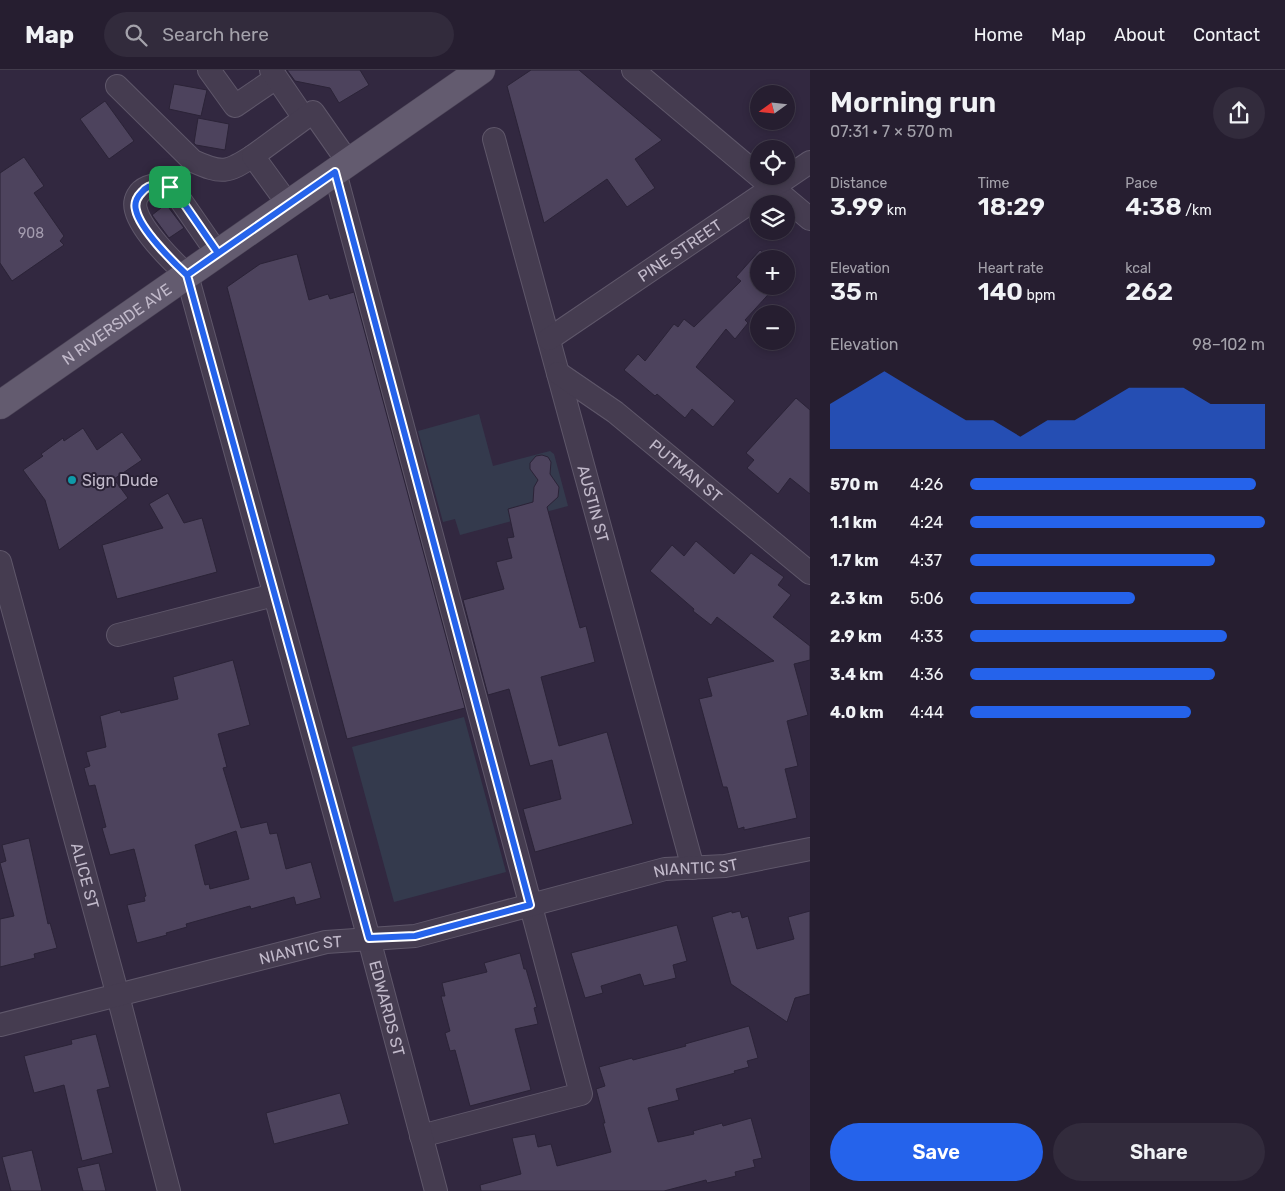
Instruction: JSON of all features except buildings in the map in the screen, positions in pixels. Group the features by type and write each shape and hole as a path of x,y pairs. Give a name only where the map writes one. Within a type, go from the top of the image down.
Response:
{"main road":[{"name":"N RIVERSIDE AVE","path":"0,405 477,71"}],"street":[{"path":"209,70 235,106 274,74 304,118"},
{"path":"633,70 810,219"},
{"path":"117,86 193,162 208,168 224,171 234,168 313,112 341,167 580,1094 421,1136"},
{"name":"AUSTIN ST","path":"494,139 693,868"},
{"path":"253,156 288,204"},
{"name":"PINE STREET","path":"549,339 810,162"},
{"path":"187,275 162,251 139,217 136,203 139,195 145,188 161,184 170,187 176,192 218,253"},
{"name":"EDWARDS ST","path":"187,275 369,938 436,1191"},
{"name":"PUTMAN ST","path":"558,373 615,412 810,573"},
{"name":"ALICE ST","path":"0,562 169,1191"},
{"path":"118,635 274,595"},
{"name":"NIANTIC ST","path":"0,1026 326,942 415,936 665,869 725,866 753,862 810,849"}],"shaded area":[{"path":"479,414 493,466 550,451 554,454 568,506 460,535 455,519 443,522 418,431"},
{"path":"464,717 506,872 394,902 352,747"}],"place":[{"name":"Sign Dude","path":"72,480"}],"route":[{"path":"170,187 161,184 145,188 139,195 136,209 139,217 162,251 187,275 335,172 530,905 415,936 369,938 187,275 218,253 176,192 170,187"}]}
